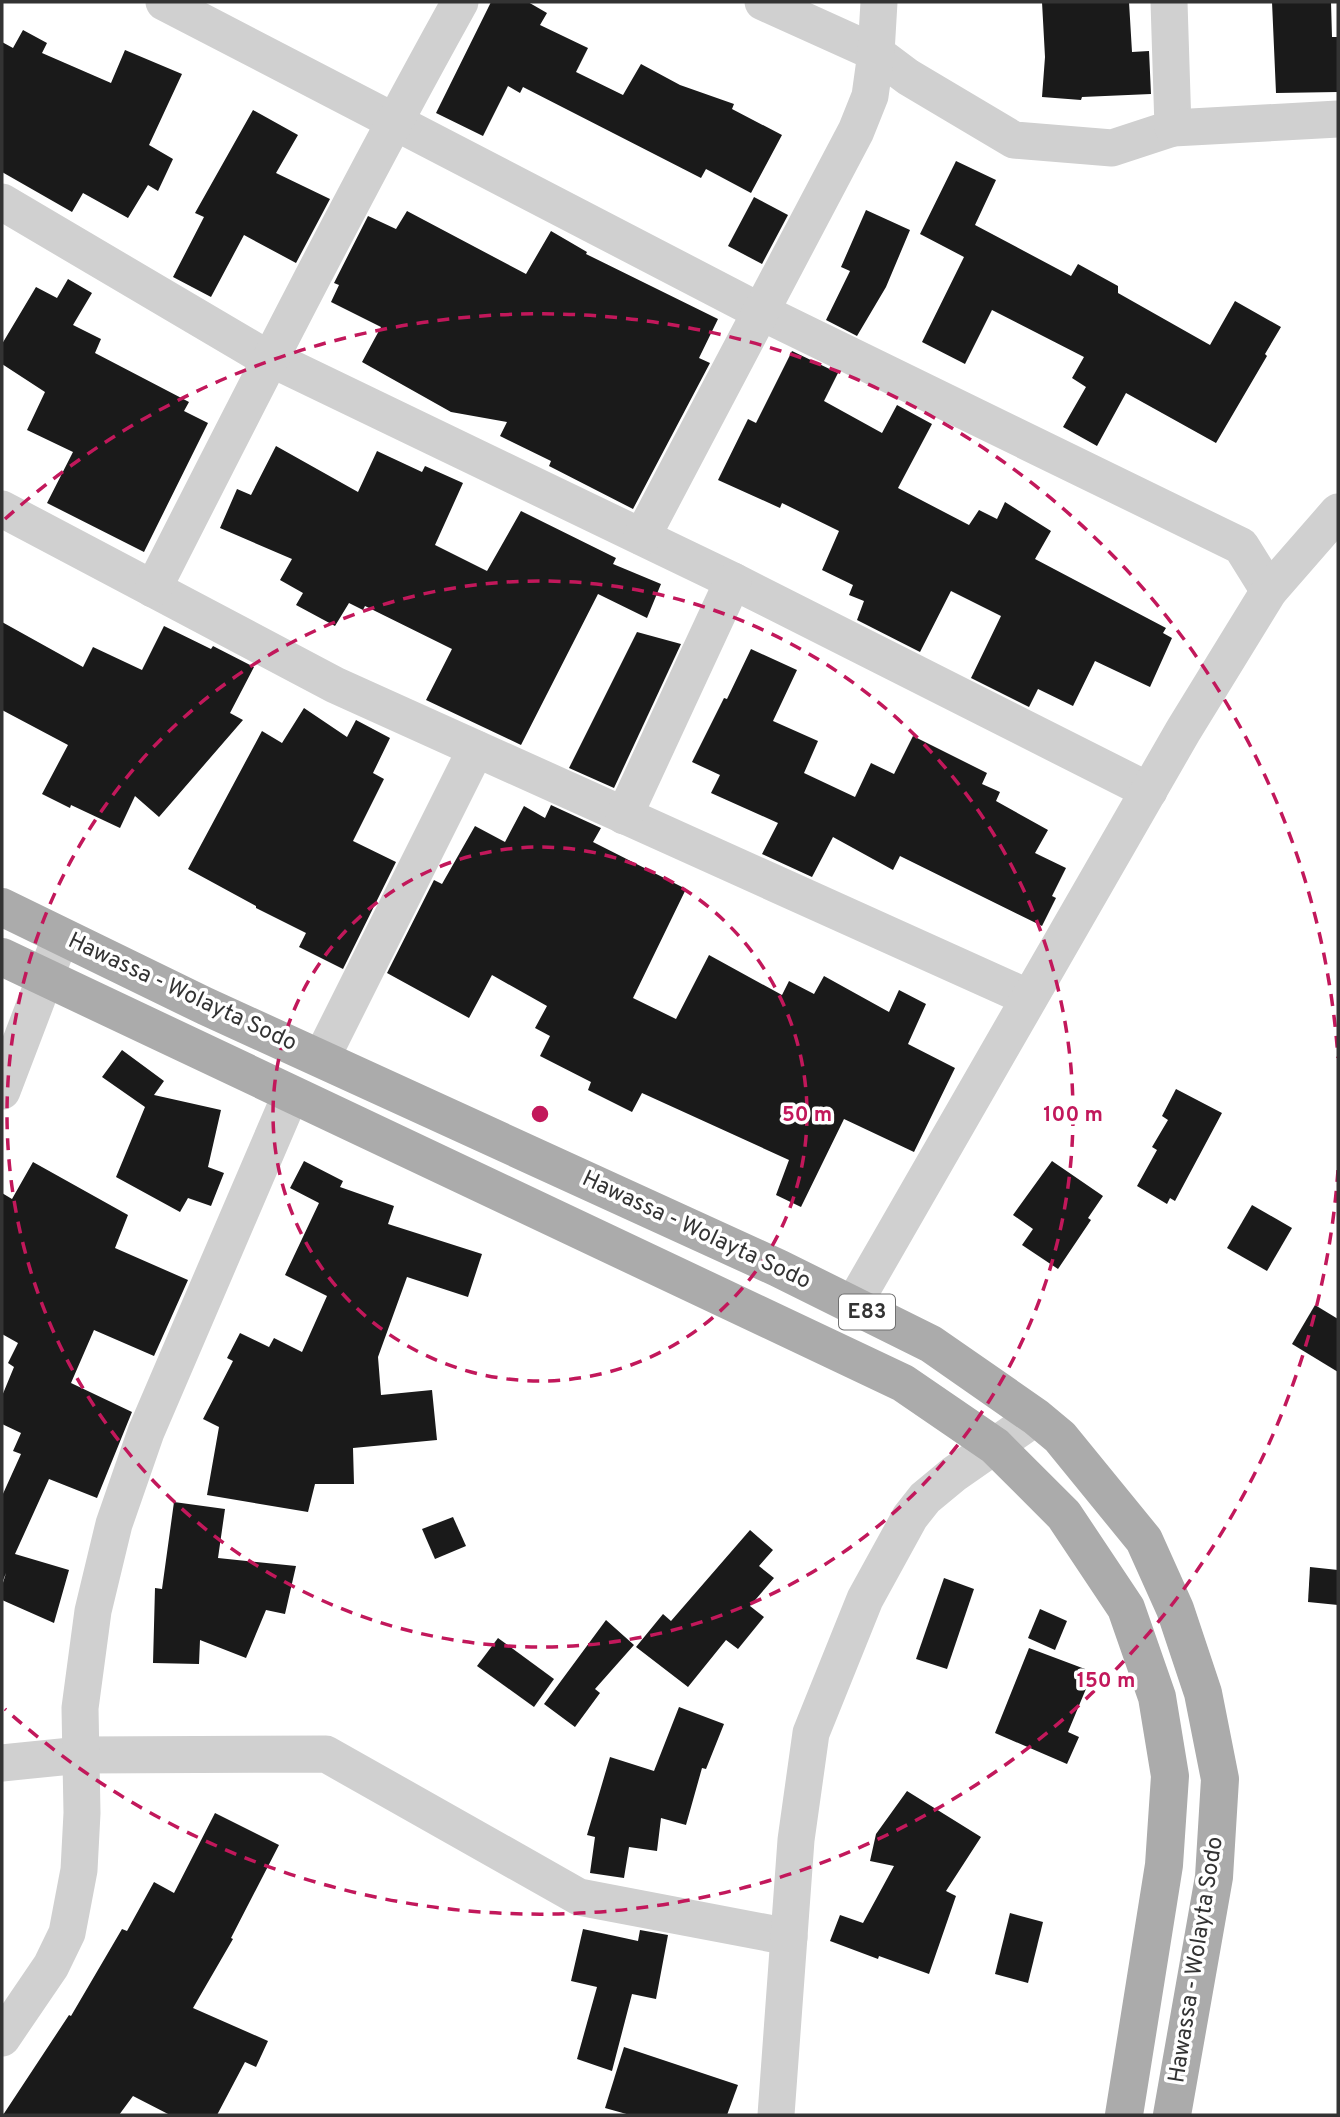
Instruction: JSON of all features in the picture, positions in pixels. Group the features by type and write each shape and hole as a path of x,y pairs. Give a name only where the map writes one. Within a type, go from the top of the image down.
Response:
{"main road":[{"name":"Hawassa - Wolayta Sodo","path":"2,907 205,1006 753,1256 931,1344 1036,1417 1059,1437 1144,1540 1175,1608 1206,1706 1220,1779 1214,1877 1172,2115"},
{"name":"Hawassa - Wolayta Sodo","path":"2,957 903,1383 995,1446 1063,1515 1126,1608 1157,1697 1170,1776 1164,1865 1124,2115"}],"street":[{"path":"164,2 761,312 1241,546 1269,591"},
{"path":"153,589 270,358 394,121 460,2"},
{"path":"763,2 876,53 908,77 1014,140 1112,148 1173,128 1338,119"},
{"path":"642,537 856,131 870,96 879,2"},
{"path":"1168,2 1173,128"},
{"path":"2,202 270,358 733,581 1149,791"},
{"path":"853,1305 1149,791 1269,591 1338,512"},
{"path":"5,519 153,589 335,685 1029,998"},
{"path":"624,816 733,581"},
{"path":"321,1059 476,748"},
{"path":"2,1091 61,936"},
{"path":"2,2038 51,1966 67,1933 79,1870 82,1813 80,1708 93,1611 114,1524 146,1432 291,1094"},
{"path":"776,2115 796,1840 811,1733 860,1612 910,1517 925,1498 1036,1417"},
{"path":"2,1763 81,1755 326,1754 579,1898 789,1937"}],"building":[{"path":"491,2 528,2 547,13 540,25 588,48 576,72 623,95 641,64 680,85 734,104 732,109 782,135 751,193 706,169 701,178 523,87 520,93 508,86 483,136 436,113"},
{"path":"1042,2 1129,2 1132,52 1149,51 1151,94 1082,97 1081,100 1042,97 1045,57"},
{"path":"1272,2 1331,2 1332,37 1338,37 1338,92 1276,93"},
{"path":"23,30 47,43 42,53 111,83 125,50 182,74 149,145 173,159 158,191 148,185 128,218 83,193 72,212 2,172 2,42 13,48"},
{"path":"253,110 298,135 276,173 330,199 296,263 244,235 211,297 173,277 204,217 195,213"},
{"path":"956,161 996,180 975,225 1071,276 1078,264 1118,286 1118,293 1210,345 1235,301 1281,327 1216,443 1126,393 1097,446 1063,427 1086,387 1072,378 1084,357 992,310 965,364 922,342 964,257 920,234"},
{"path":"754,197 788,215 762,264 728,246"},
{"path":"866,210 910,230 886,287 857,336 826,320 850,271 841,267"},
{"path":"407,211 526,274 551,231 587,252 586,254 718,319 699,358 710,363 633,509 549,466 551,461 500,436 507,422 451,412 362,362 381,327 331,302 339,285 334,283 368,216 396,229"},
{"path":"68,279 92,293 73,325 101,339 95,353 189,402 184,411 208,423 144,552 47,503 73,452 27,430 45,392 2,364 2,344 36,287 57,298"},
{"path":"792,351 838,373 824,401 882,433 897,405 932,424 898,488 969,525 979,510 997,519 1005,502 1051,531 1035,559 1166,628 1163,633 1172,638 1150,687 1095,661 1073,706 1038,689 1029,707 971,678 1001,616 951,591 920,652 857,620 864,601 849,595 853,585 822,570 839,531 782,503 780,508 718,480 748,419 756,423"},
{"path":"276,446 358,492 377,451 422,472 425,466 463,483 435,545 487,571 521,511 616,558 613,564 661,584 647,618 598,594 521,745 426,700 452,649 365,606 363,610 349,603 335,626 296,605 303,593 280,580 292,559 220,528 237,489 251,495"},
{"path":"2,622 83,667 93,647 142,670 164,626 211,649 213,646 254,667 230,713 243,720 159,817 135,796 120,828 71,805 70,808 42,794 68,745 2,710"},
{"path":"637,632 681,644 614,788 569,768"},
{"path":"751,649 797,670 773,721 818,741 804,773 855,797 871,763 894,774 913,736 987,773 982,784 1000,792 996,801 1048,830 1035,853 1066,868 1052,896 1056,898 1042,926 900,856 893,870 833,837 812,877 762,854 778,823 711,793 720,775 692,762"},
{"path":"304,708 347,737 356,720 390,738 373,773 384,779 353,841 396,862 343,969 299,947 306,933 188,869 262,731 282,743"},
{"path":"551,805 601,828 593,842 686,889 633,998 676,1019 709,955 782,995 789,981 814,994 824,976 889,1012 899,990 926,1004 908,1044 955,1068 914,1152 844,1119 801,1207 776,1195 789,1160 642,1093 632,1112 588,1090 591,1082 540,1056 550,1036 535,1028 547,1006 492,975 469,1018 387,973 434,880 442,884 475,826 505,842 524,806 545,818"},
{"path":"122,1050 164,1081 154,1095 221,1110 208,1167 224,1173 211,1206 188,1198 180,1212 116,1177 145,1107 102,1077"},
{"path":"1176,1089 1222,1113 1175,1201 1170,1198 1167,1204 1137,1186 1157,1150 1152,1147 1168,1120 1162,1116"},
{"path":"304,1161 343,1181 340,1187 394,1206 388,1224 482,1254 468,1297 407,1277 378,1357 381,1395 432,1390 437,1440 353,1448 354,1484 315,1484 308,1512 207,1495 219,1427 203,1419 233,1361 227,1358 240,1333 269,1347 274,1338 302,1352 327,1296 285,1275 319,1203 290,1188"},
{"path":"1052,1161 1103,1196 1088,1218 1091,1220 1058,1269 1022,1245 1033,1229 1013,1215"},
{"path":"33,1162 128,1215 115,1248 188,1280 154,1356 94,1330 71,1383 132,1412 97,1498 49,1479 15,1554 69,1570 54,1623 2,1600 6,1573 2,1583 2,1496 21,1454 13,1451 21,1433 2,1424 2,1396 14,1367 8,1363 18,1343 2,1334 2,1193 12,1199"},
{"path":"1252,1205 1292,1228 1267,1271 1227,1248"},
{"path":"1315,1305 1338,1319 1338,1372 1292,1344"},
{"path":"174,1502 225,1509 218,1558 296,1566 285,1614 266,1610 246,1658 200,1640 199,1664 153,1663 155,1588 162,1589"},
{"path":"453,1517 466,1546 435,1559 422,1529"},
{"path":"750,1530 773,1550 759,1566 774,1578 750,1606 764,1617 738,1649 726,1640 688,1687 636,1647 663,1614 671,1621"},
{"path":"1310,1567 1338,1570 1338,1605 1308,1602"},
{"path":"944,1578 974,1589 947,1669 916,1659"},
{"path":"1040,1609 1067,1621 1055,1650 1028,1638"},
{"path":"606,1620 634,1645 595,1689 600,1693 575,1727 544,1704"},
{"path":"498,1638 554,1679 534,1707 477,1666"},
{"path":"1029,1648 1093,1672 1068,1732 1079,1737 1067,1764 995,1733"},
{"path":"679,1707 724,1724 706,1769 702,1768 686,1825 661,1818 657,1851 629,1847 624,1878 590,1873 595,1837 587,1835 610,1757 654,1771"},
{"path":"907,1791 981,1837 946,1891 956,1896 929,1974 830,1941 840,1915 863,1923 894,1866 870,1861 876,1834"},
{"path":"215,1813 279,1845 231,1938 233,1939 193,2008 268,2041 256,2067 245,2062 217,2115 170,2115 133,2096 119,2115 3,2115 69,2015 71,2016 122,1929 127,1931 154,1882 174,1893"},
{"path":"1010,1913 1043,1922 1028,1983 995,1974"},
{"path":"583,1929 638,1941 640,1930 668,1935 656,1999 632,1994 612,2071 577,2059 597,1987 571,1981"},
{"path":"624,2047 738,2085 727,2115 630,2115 605,2108"}]}
